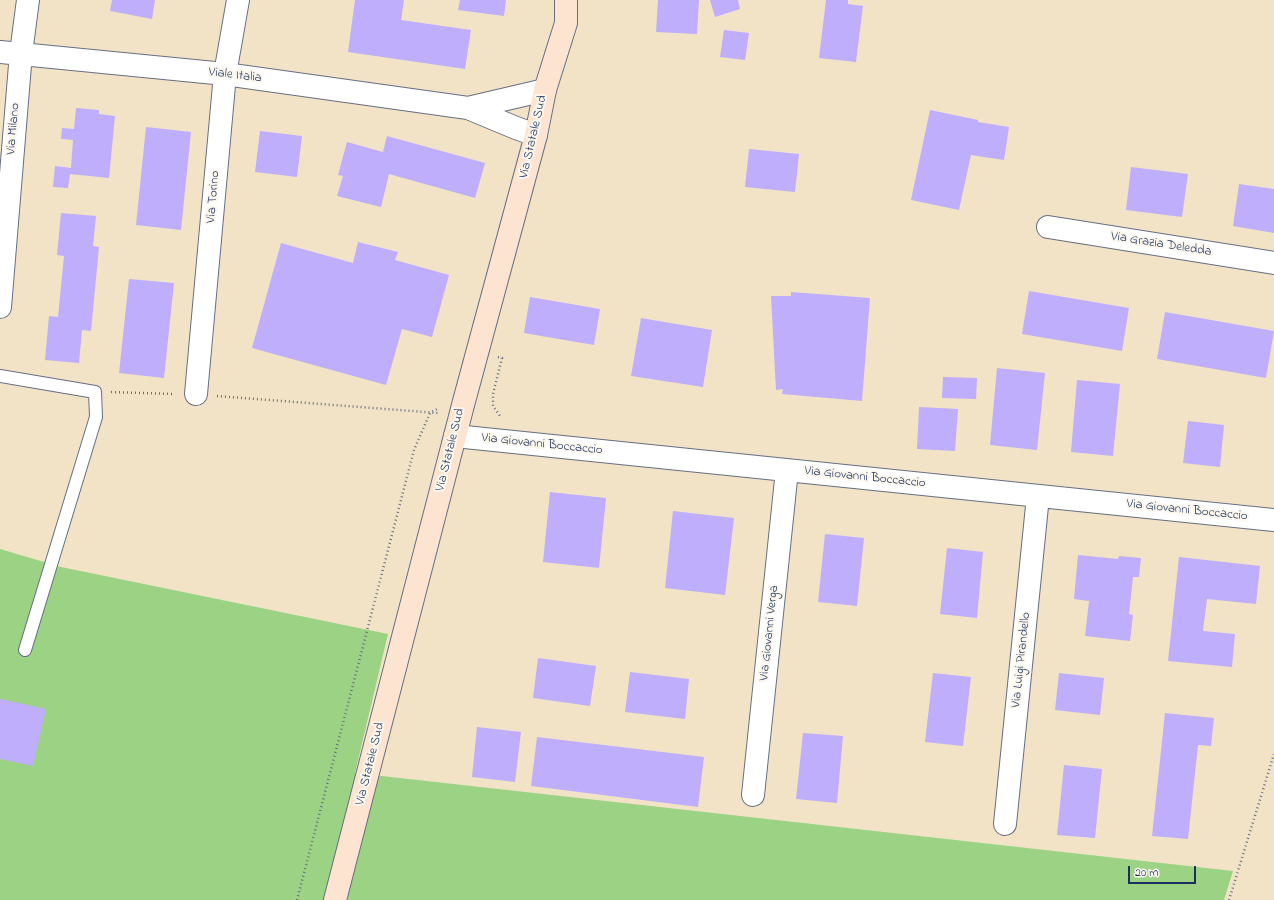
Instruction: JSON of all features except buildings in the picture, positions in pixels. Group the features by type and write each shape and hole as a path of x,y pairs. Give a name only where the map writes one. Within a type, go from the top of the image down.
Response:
{"main road":[{"name":"Via Statale Sud","path":"335,900 455,436 451,410 477,353 536,135 544,90 566,23 566,0"}],"street":[{"name":"Via Milano","path":"0,307 10,52 28,0"},
{"name":"Via Torino","path":"196,394 225,74 238,0"},
{"name":"Viale Italia","path":"10,52 225,74 468,108 536,135"},
{"name":"Viale Italia","path":"468,108 544,90"},
{"name":"Via Grazia Deledda","path":"1048,227 1274,263"},
{"name":"Via Giovanni Boccaccio","path":"455,436 1274,519"},
{"name":"Via Giovanni Verga","path":"753,795 787,470"},
{"name":"Via Luigi Pirandello","path":"1005,824 1038,496"}],"lane":[{"path":"0,376 95,392 96,417 25,650"}],"path":[{"path":"477,353 502,358 493,394 493,406 500,416 508,417"},
{"path":"95,392 196,394 430,413 451,410"},
{"path":"430,413 451,410"},
{"path":"297,900 414,450 430,413"},
{"path":"1229,900 1274,754"}],"green space":[{"path":"0,549 61,567 388,634 355,773 1233,871 1224,900 0,900"}]}
